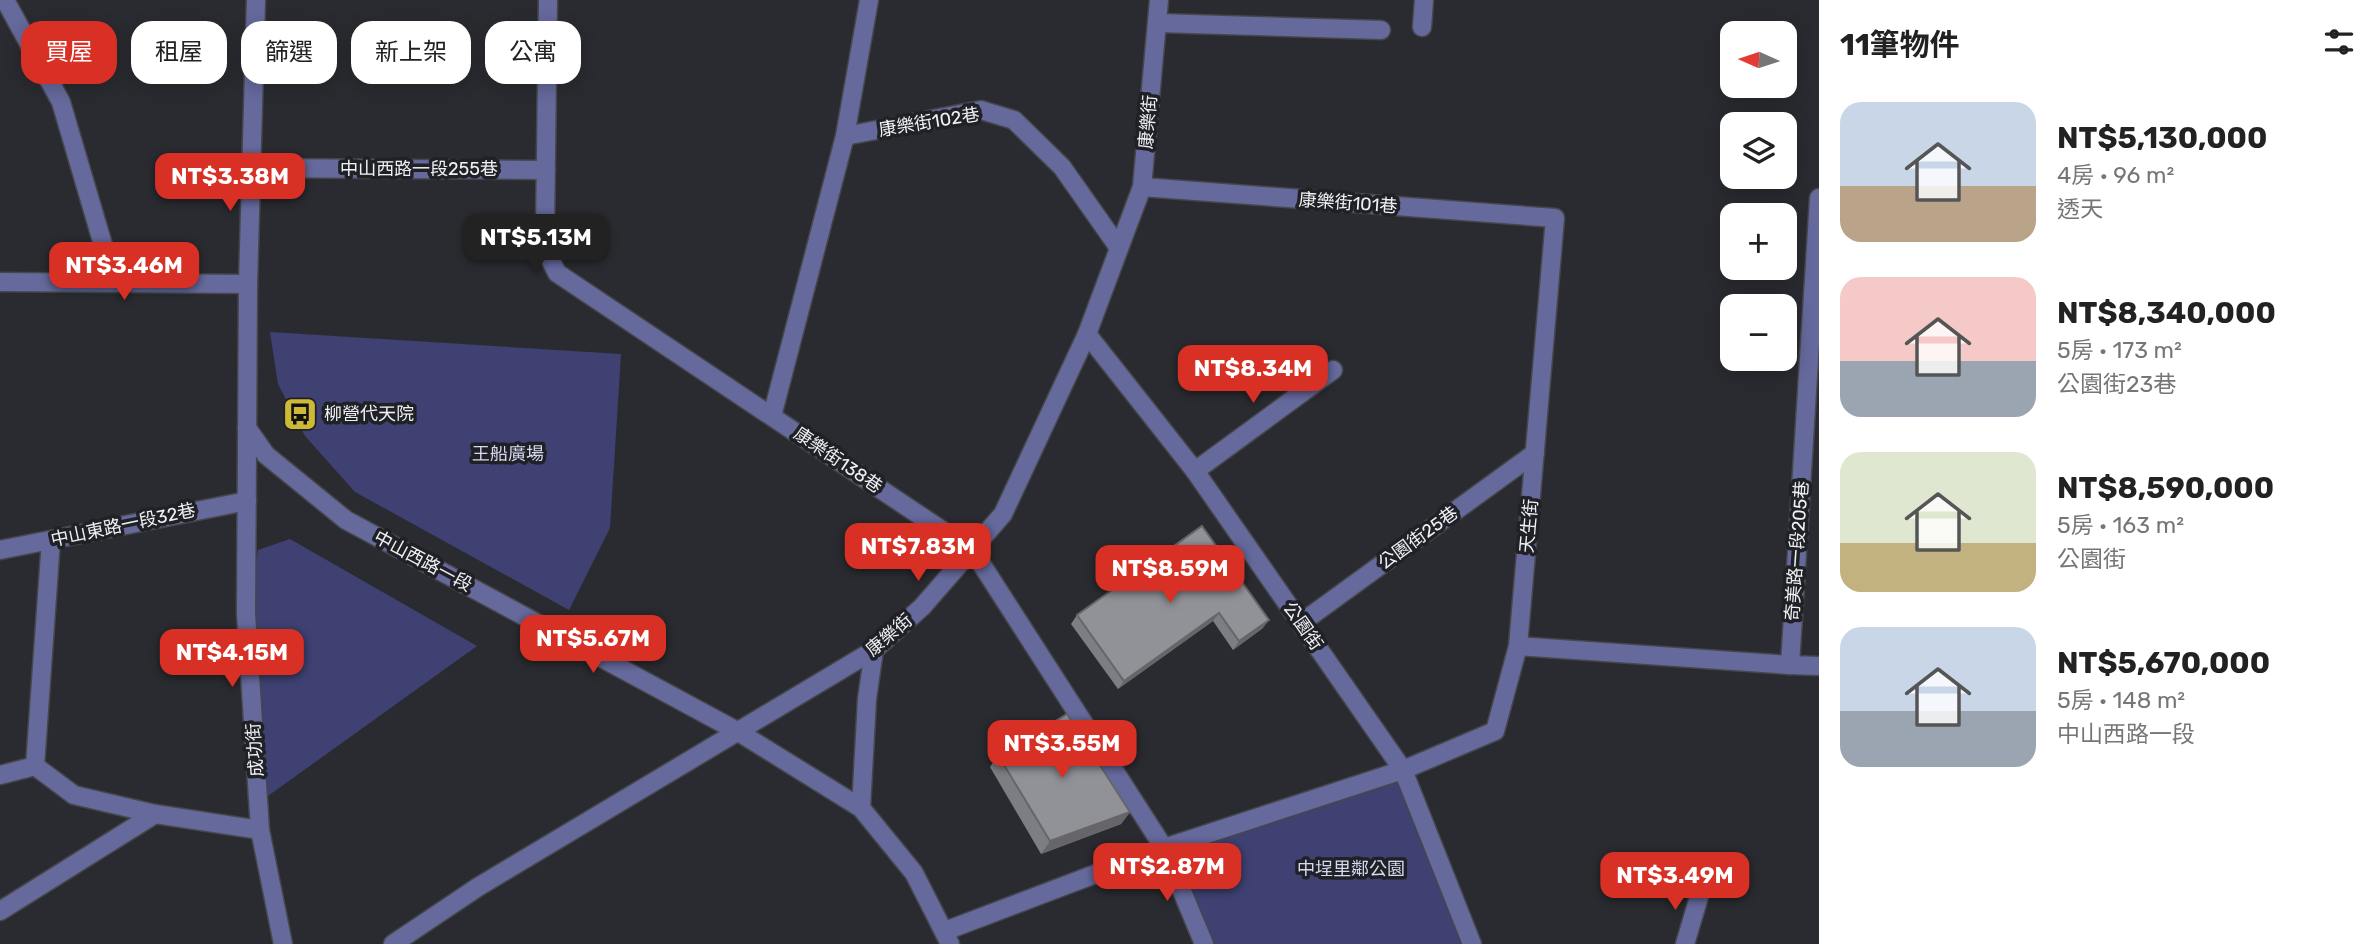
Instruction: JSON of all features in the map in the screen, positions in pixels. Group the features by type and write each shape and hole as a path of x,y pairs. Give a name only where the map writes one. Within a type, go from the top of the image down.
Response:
{"street":[{"path":"5,0 61,102 114,282"},
{"path":"247,428 256,0"},
{"name":"康樂街138巷","path":"548,0 547,253 557,273 973,551"},
{"path":"772,415 845,136 869,0"},
{"name":"康樂街","path":"393,944 478,887 874,650 922,607 973,551 1003,514 1087,334 1142,187 1159,0"},
{"path":"1422,27 1424,0"},
{"path":"1158,23 1381,30"},
{"name":"康樂街102巷","path":"845,136 981,110 1014,120 1062,167 1119,248"},
{"name":"中山西路一段255巷","path":"251,168 546,170"},
{"name":"康樂街101巷","path":"1142,187 1555,218"},
{"name":"奇美路一段205巷","path":"1790,665 1819,198"},
{"name":"天生街","path":"1403,770 1495,731 1518,646 1555,218"},
{"path":"0,282 248,284"},
{"name":"公園街","path":"1087,334 1195,471 1403,770 1472,944"},
{"path":"1195,471 1333,370"},
{"name":"成功街","path":"247,428 246,612 260,830 283,944"},
{"name":"中山西路一段","path":"247,428 266,455 346,520 737,731 860,808 914,873 947,937"},
{"name":"公園街25巷","path":"1301,623 1535,453"},
{"name":"中山東路一段32巷","path":"0,550 247,501"},
{"path":"35,766 51,540"},
{"path":"973,551 1164,848 1204,944"},
{"path":"1518,646 1819,666"},
{"path":"860,808 867,699 874,650"},
{"path":"0,775 35,766"},
{"path":"35,766 74,795 155,814 260,830"},
{"path":"947,937 1164,848 1403,770"},
{"path":"0,911 155,814"},
{"path":"1685,944 1701,890"}],"green space":[{"name":"王船廣場","path":"270,332 621,354 610,528 569,610 355,492 305,436 278,384"},
{"path":"290,539 477,646 261,801 253,675 254,580 258,550"},
{"name":"中埕里鄰公園","path":"1401,774 1463,944 1211,944 1169,851"}],"building":[{"path":"1202,526 1269,620 1239,641 1219,613 1124,681 1077,615"},
{"path":"1067,714 1130,812 1050,841 998,755"}],"place":[{"name":"柳營代天院","path":"300,414"}]}
